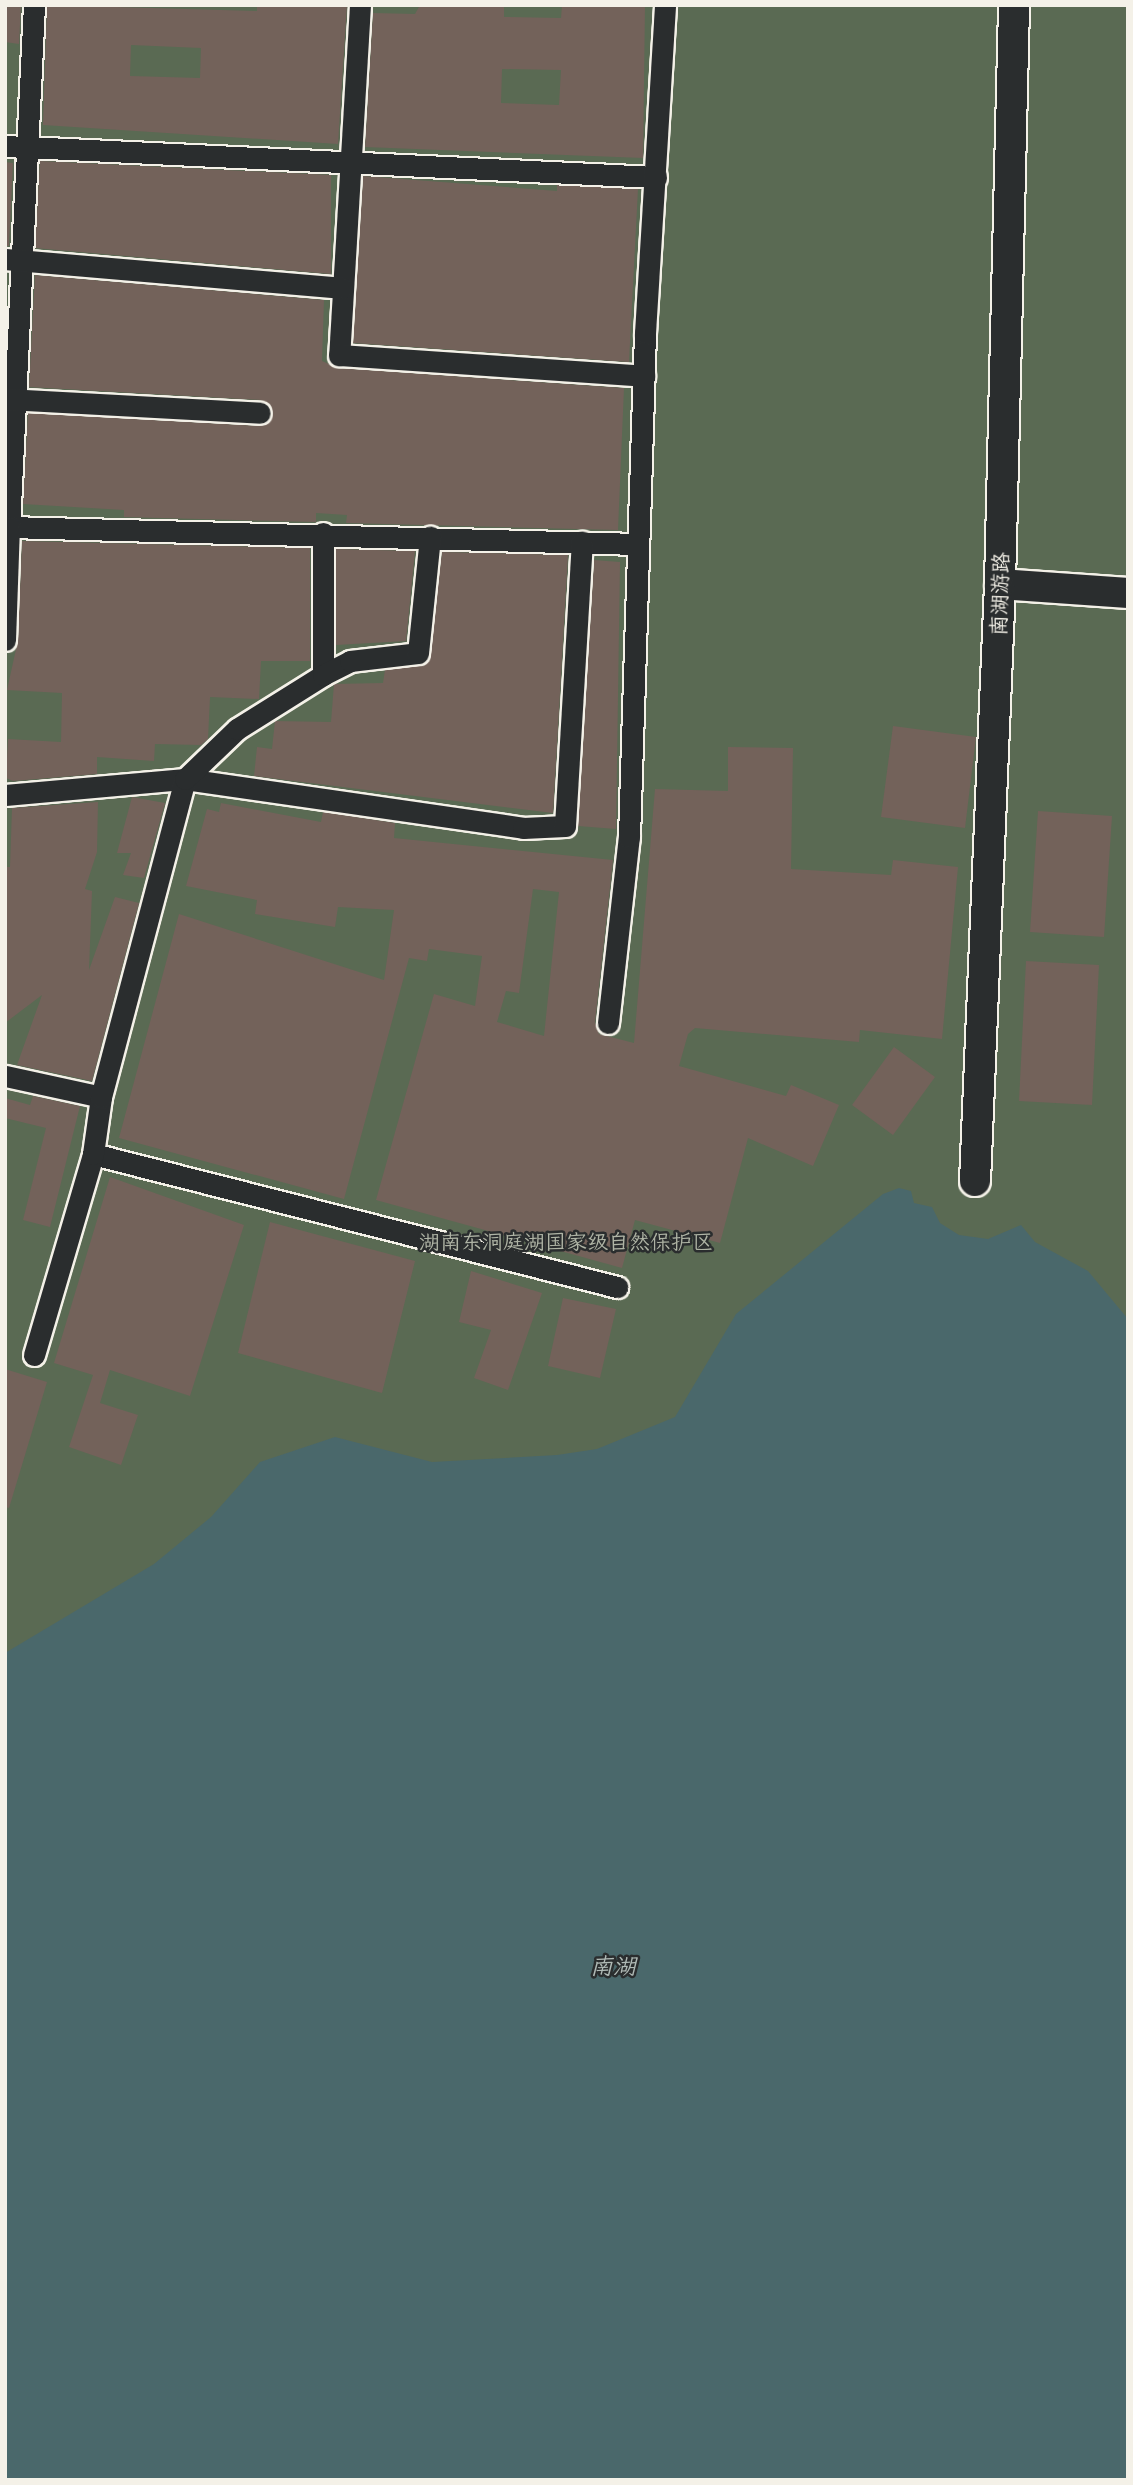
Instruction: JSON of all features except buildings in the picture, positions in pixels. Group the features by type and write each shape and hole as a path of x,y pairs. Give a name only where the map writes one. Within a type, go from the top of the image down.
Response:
{"street":[{"path":"5,640 15,147 34,5"},
{"path":"360,5 339,355 644,376"},
{"path":"608,1023 629,837 644,376 664,5"},
{"name":"南湖游路","path":"975,1181 1000,584 1014,5"},
{"path":"15,147 656,177"},
{"path":"13,260 342,288"},
{"path":"10,399 260,413"},
{"path":"9,527 323,533 638,544"},
{"path":"323,533 323,675"},
{"path":"34,1355 93,1154 101,1097 185,779 237,729 323,675 350,661 418,653 430,537"},
{"path":"5,795 185,779 523,828 565,827 582,542"},
{"path":"1000,584 1128,593"},
{"path":"5,1076 101,1097"},
{"path":"93,1154 617,1287"}],"green space":[{"name":"湖南东洞庭湖国家级自然保护区","path":"5,5 1128,5 1128,2480 5,2480"}],"water":[{"name":"南湖","path":"899,1188 911,1191 914,1203 932,1207 940,1223 959,1235 988,1239 1021,1225 1035,1242 1088,1271 1128,1319 1128,2480 5,2480 5,1653 154,1564 211,1517 260,1462 335,1437 432,1462 557,1455 597,1449 675,1417 736,1314 883,1194"}]}
